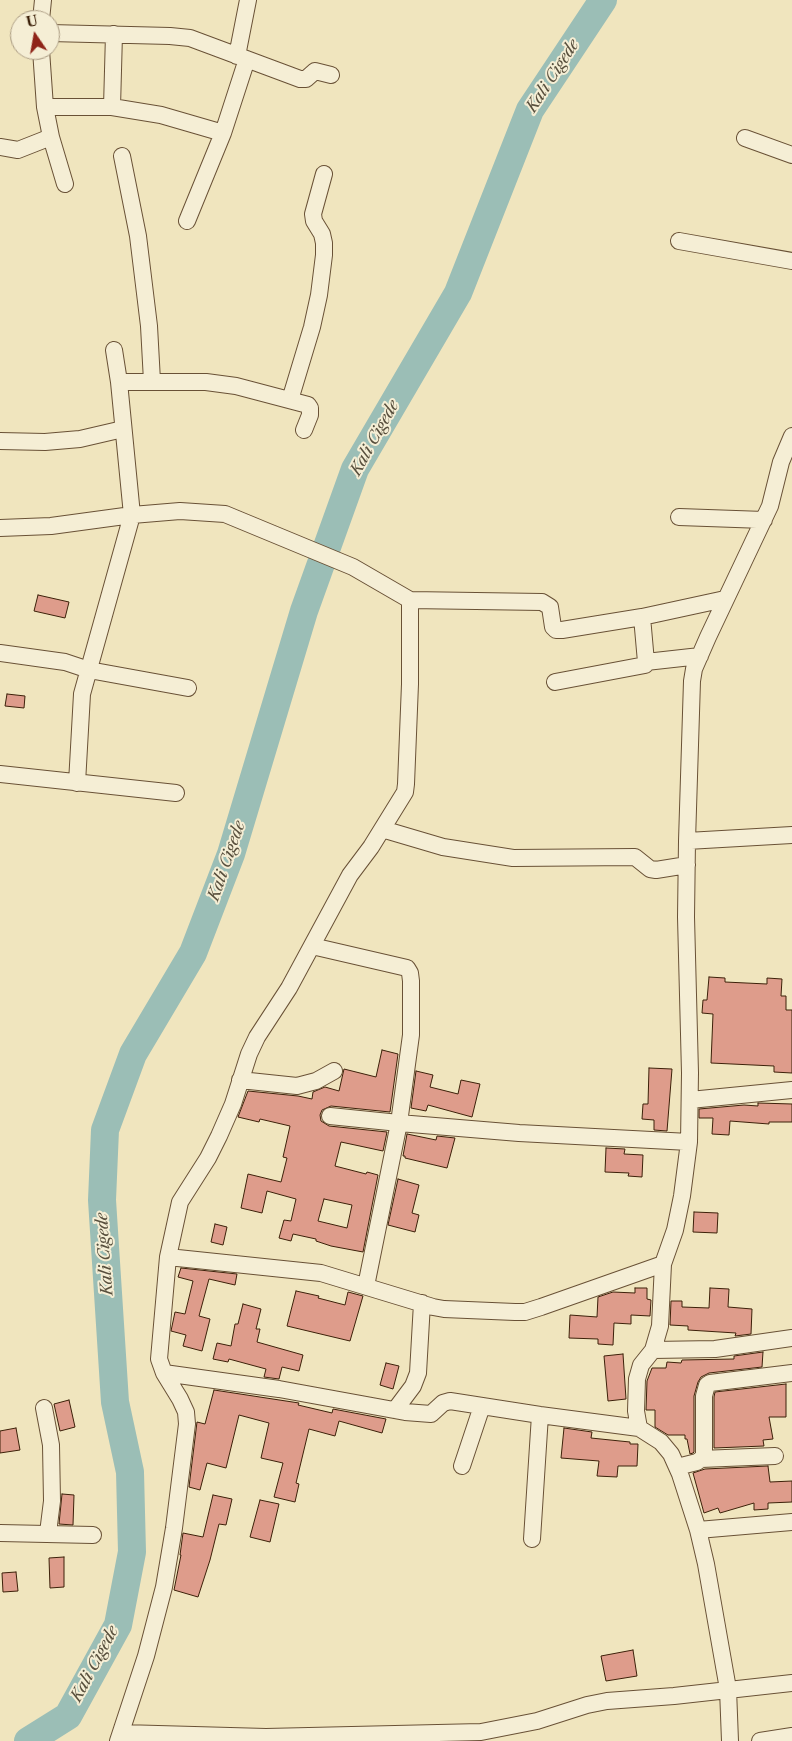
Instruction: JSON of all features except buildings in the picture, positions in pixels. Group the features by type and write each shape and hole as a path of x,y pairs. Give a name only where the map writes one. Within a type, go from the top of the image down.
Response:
{"street":[{"path":"187,221 223,133 242,57 248,0"},
{"path":"60,33 190,38 300,80 306,79 315,71 331,74"},
{"path":"112,107 114,34"},
{"path":"42,60 45,107 50,137 65,184"},
{"path":"45,107 112,107 161,115 223,133"},
{"path":"0,146 18,150 50,137"},
{"path":"745,138 792,155"},
{"path":"122,156 138,236 149,326 152,382"},
{"path":"290,400 312,327 319,295 324,243 322,234 314,221 313,214 324,174"},
{"path":"678,241 792,261"},
{"path":"77,783 81,725 80,704 132,515 119,382 114,350"},
{"path":"119,382 206,382 236,386 290,400 308,405 310,408 310,414 304,430"},
{"path":"0,441 45,442 80,439 123,429"},
{"path":"639,1428 636,1412 638,1370 653,1350 660,1326 663,1264 675,1230 682,1196 689,1142 686,842 694,668 770,506 781,462 792,436"},
{"path":"0,528 51,526 132,515 180,511 225,514 353,567 410,600 542,602 550,606 553,627 556,630 642,617 725,599"},
{"path":"679,517 764,520"},
{"path":"410,600 406,784 402,798 350,875 289,988 257,1037 249,1054 220,1136 180,1202 168,1257 159,1359 164,1373 186,1412 187,1424 174,1528 164,1587 146,1656 120,1737 266,1739 447,1737 514,1727 587,1705 607,1701 674,1696 792,1683"},
{"path":"642,617 646,662"},
{"path":"0,652 65,662 89,670 188,688"},
{"path":"555,682 641,666 645,665 646,662 700,656"},
{"path":"0,774 176,793"},
{"path":"382,829 443,847 505,857 634,857 650,869 656,870 686,865"},
{"path":"686,842 792,835"},
{"path":"312,946 406,967 409,970 411,981 412,1035 399,1123 366,1286"},
{"path":"240,1080 297,1086 316,1081 334,1070"},
{"path":"690,1100 792,1090"},
{"path":"330,1116 519,1133 689,1142"},
{"path":"168,1257 322,1273 444,1309 525,1312 663,1264"},
{"path":"395,1410 412,1386 418,1373 422,1303"},
{"path":"653,1350 715,1349 792,1338"},
{"path":"164,1373 279,1389 406,1412 431,1414 447,1401 639,1428 661,1442 671,1454 676,1467 698,1530 706,1564 728,1689 730,1741"},
{"path":"701,1459 704,1452 704,1396 710,1383 792,1373"},
{"path":"462,1466 482,1406"},
{"path":"44,1408 51,1445 52,1501 48,1533"},
{"path":"532,1539 540,1415"},
{"path":"676,1467 701,1459 775,1456"},
{"path":"698,1530 792,1522"},
{"path":"0,1532 93,1535"},
{"path":"760,1741 792,1736"}],"waterway":[{"name":"Kali Cigede","path":"28,1741 68,1716 118,1625 132,1552 130,1472 115,1402 102,1200 105,1130 133,1054 193,953 231,854 304,611 355,469 458,293 530,110 603,0"}]}
